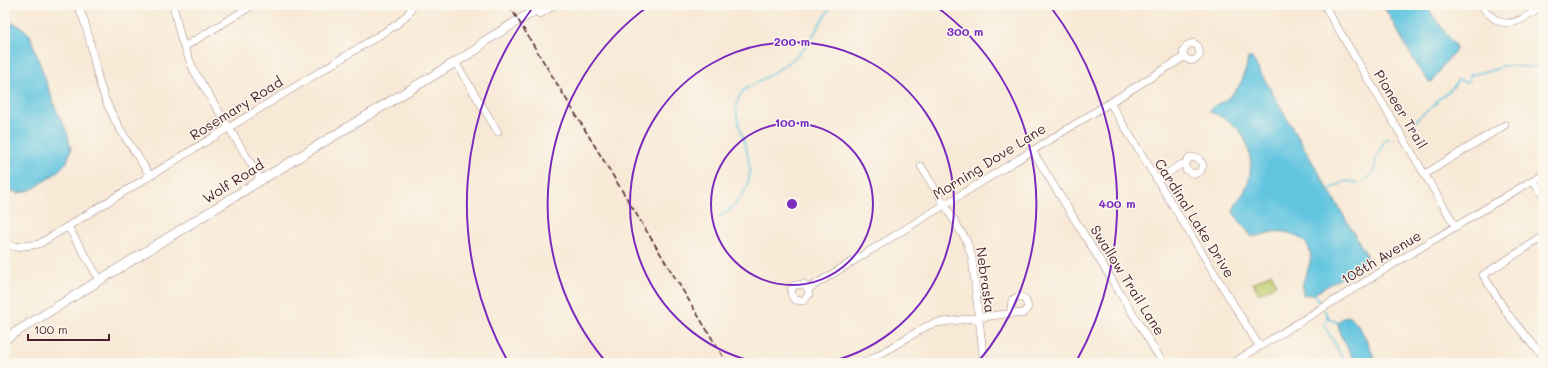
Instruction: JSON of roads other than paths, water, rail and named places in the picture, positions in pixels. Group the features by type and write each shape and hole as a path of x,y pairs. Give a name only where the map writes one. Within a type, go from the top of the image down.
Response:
{"main road":[{"name":"Wolf Road","path":"477,49 485,41 544,5"},
{"name":"Wolf Road","path":"5,339 261,180 455,62 477,49 488,45 553,5"}],"street":[{"path":"77,5 86,30 102,93 112,114 150,176"},
{"path":"173,5 184,48 194,71 261,180"},
{"path":"184,48 253,5"},
{"name":"Rosemary Road","path":"5,244 16,247 39,244 396,25 408,14 413,5"},
{"name":"Pioneer Trail","path":"1324,5 1456,227"},
{"path":"1481,5 1494,20 1505,24 1523,19 1543,6"},
{"name":"Morning Dove Lane","path":"808,289 1184,57"},
{"path":"455,62 498,132"},
{"name":"Cardinal Lake Drive","path":"1110,103 1259,346"},
{"path":"1425,174 1505,125"},
{"name":"Swallow Trail Lane","path":"1032,150 1163,363"},
{"path":"1157,180 1180,165 1185,164"},
{"name":"Nebraska","path":"921,166 966,240 972,257 984,363"},
{"name":"108th Avenue","path":"1233,363 1332,301 1543,174"},
{"path":"1533,180 1543,196"},
{"path":"68,227 100,280"},
{"path":"1543,237 1483,275 1507,313 1543,358"},
{"path":"865,363 928,326 945,322 1014,313"},
{"path":"850,363 857,363"}],"water":[{"path":"1383,5 1425,5 1455,45 1456,50 1443,65 1433,81 1429,82 1419,69"},
{"path":"5,23 12,23 19,26 30,35 55,107 67,132 71,149 67,162 56,173 33,189 19,193 5,189"},
{"path":"1248,58 1252,58 1366,254 1366,263 1314,294 1303,295 1303,285 1310,262 1310,254 1305,242 1293,235 1279,232 1251,236 1233,212 1250,176 1249,152 1247,144 1239,130 1233,124 1210,112 1215,105 1232,95 1239,86 1246,70"},
{"path":"1347,316 1356,322 1376,363 1356,363 1340,334 1338,323"}],"waterway":[{"path":"719,217 727,212 738,201 747,186 750,171 748,157 737,115 737,102 743,91 792,60 810,41 826,14 834,5"},
{"path":"1410,127 1420,116 1435,105 1438,99 1444,96 1458,80 1466,82 1469,80 1470,75 1497,69 1501,66 1537,67 1543,65"},
{"path":"1363,181 1373,173 1376,159 1385,139 1391,139"},
{"path":"1329,190 1346,181 1358,183"},
{"path":"1314,293 1321,305"},
{"path":"1324,310 1330,319 1338,323"},
{"path":"1327,315 1325,326 1345,363"}],"railway":[{"path":"509,5 727,363"}]}
